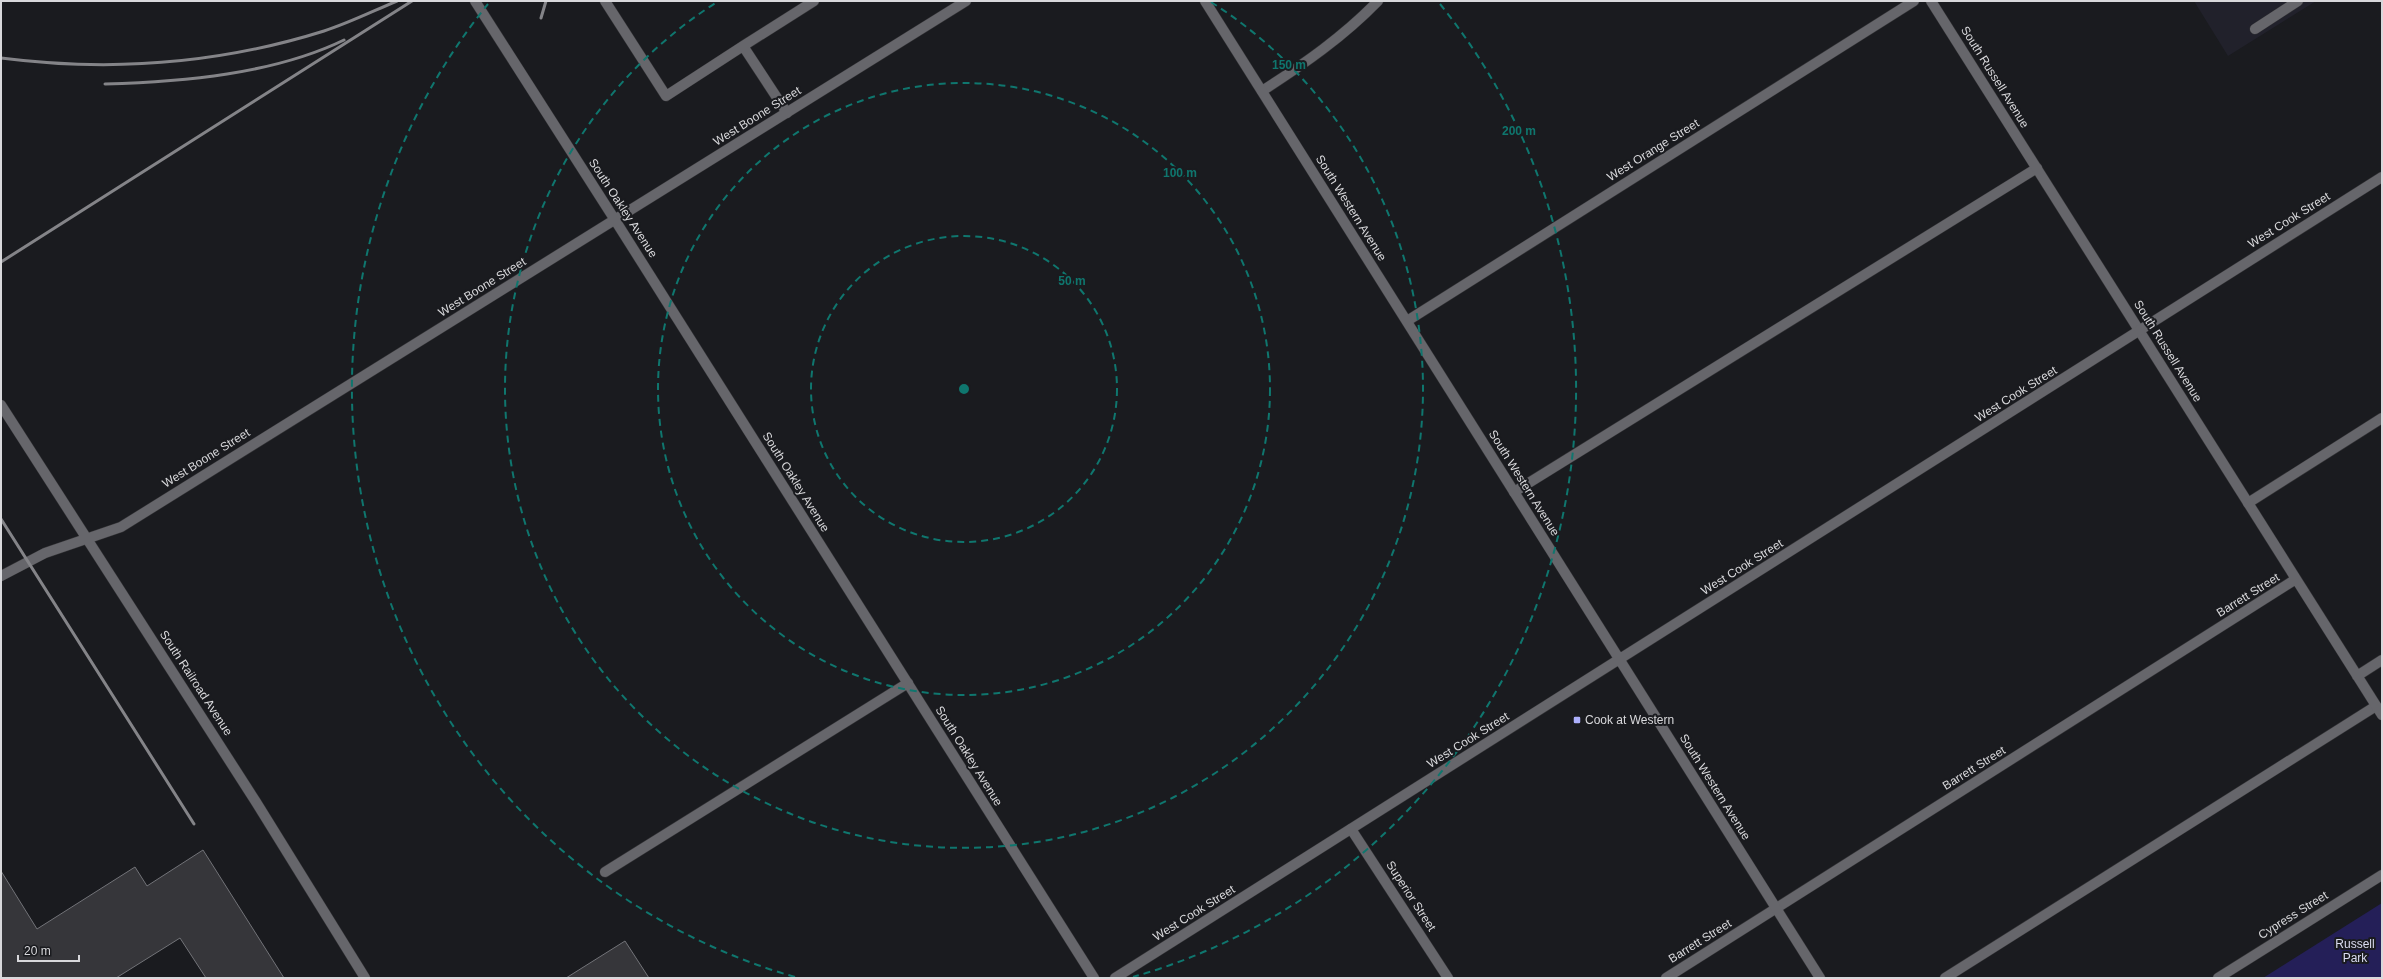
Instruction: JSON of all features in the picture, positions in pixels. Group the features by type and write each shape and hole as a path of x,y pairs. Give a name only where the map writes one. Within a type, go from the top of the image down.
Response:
{"street":[{"name":"South Oakley Avenue","path":"475,1 616,220 1094,978"},
{"path":"604,1 666,96 814,1"},
{"name":"West Boone Street","path":"1,576 45,553 121,527 966,1"},
{"name":"South Western Avenue","path":"1205,1 1820,978"},
{"path":"1262,91 1320,54 1352,28 1378,1"},
{"name":"West Orange Street","path":"1407,321 1914,1"},
{"name":"South Russell Avenue","path":"1931,1 2382,715"},
{"path":"2255,29 2298,1"},
{"path":"743,46 787,113"},
{"path":"1514,492 2037,168"},
{"name":"West Cook Street","path":"1115,978 2382,177"},
{"name":"South Railroad Avenue","path":"1,405 256,802 365,978"},
{"path":"2248,503 2382,418"},
{"name":"Barrett Street","path":"1666,978 2296,579"},
{"path":"2357,676 2382,660"},
{"path":"605,872 908,683"},
{"path":"1945,978 2376,706"},
{"name":"Superior Street","path":"1351,829 1448,978"},
{"name":"Cypress Street","path":"2218,978 2382,875"}],"shaded area":[{"path":"2194,1 2316,1 2228,56"}],"green space":[{"name":"Russell Park","path":"2382,903 2382,978 2263,978"}],"building":[{"path":"203,850 284,978 206,978 180,938 116,978 1,978 1,871 37,929 135,867 147,886"},
{"path":"625,941 649,978 566,978"}],"railway":[{"path":"1,58 83,64 164,62 204,58 245,51 324,31 352,21 397,1"},
{"path":"1,262 412,1"},
{"path":"541,18 546,1"},
{"path":"105,84 165,81 227,74 288,61 317,52 344,40"},
{"path":"1,519 194,824"}],"place":[{"name":"Cook at Western","path":"1577,720"}]}
